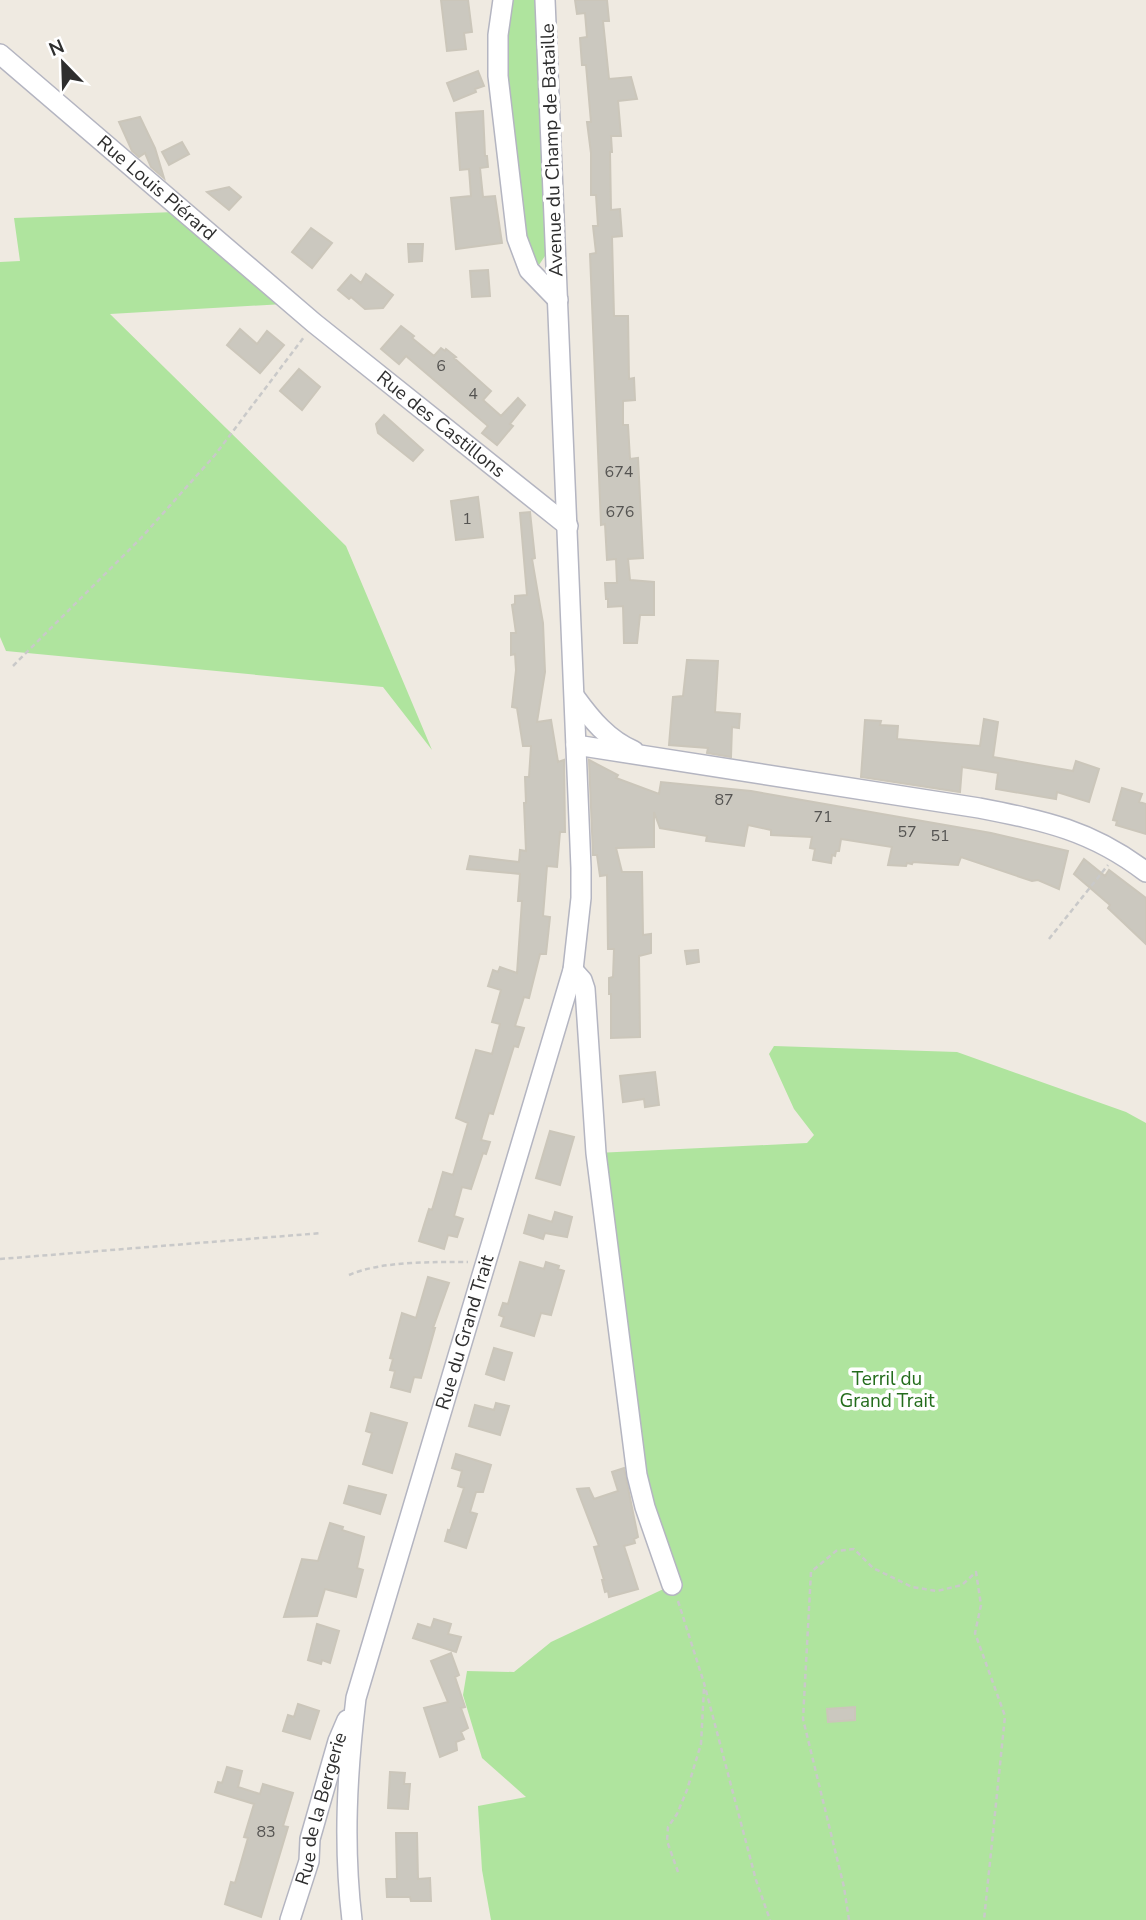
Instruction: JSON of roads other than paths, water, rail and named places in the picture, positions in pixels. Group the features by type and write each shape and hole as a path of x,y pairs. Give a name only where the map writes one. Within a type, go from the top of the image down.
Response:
{"street":[{"path":"503,0 498,35 498,76 517,238 529,270 558,300"},
{"name":"Avenue du Champ de Bataille","path":"545,0 568,526"},
{"name":"Rue Louis Piérard","path":"0,54 314,323"},
{"name":"Rue des Castillons","path":"314,323 568,526"},
{"name":"Rue du Grand Trait","path":"352,1920 347,1875 346,1811 356,1698 573,970 581,898 568,526"},
{"path":"575,697 592,720 607,733 625,747 651,758"},
{"path":"575,738 607,733"},
{"path":"575,738 651,758 1029,818 1075,831 1118,852 1146,872"},
{"path":"573,970 582,980 585,989 596,1153 637,1475 672,1585"},
{"name":"Rue de la Bergerie","path":"290,1920 309,1861 310,1839 338,1741 356,1698"},
{"path":"320,1806 332,1803 346,1811"},
{"path":"310,1850 322,1835 331,1831 346,1832"}],"park label":[{"name":"Terril du Grand Trait","path":"887,1390"}]}
